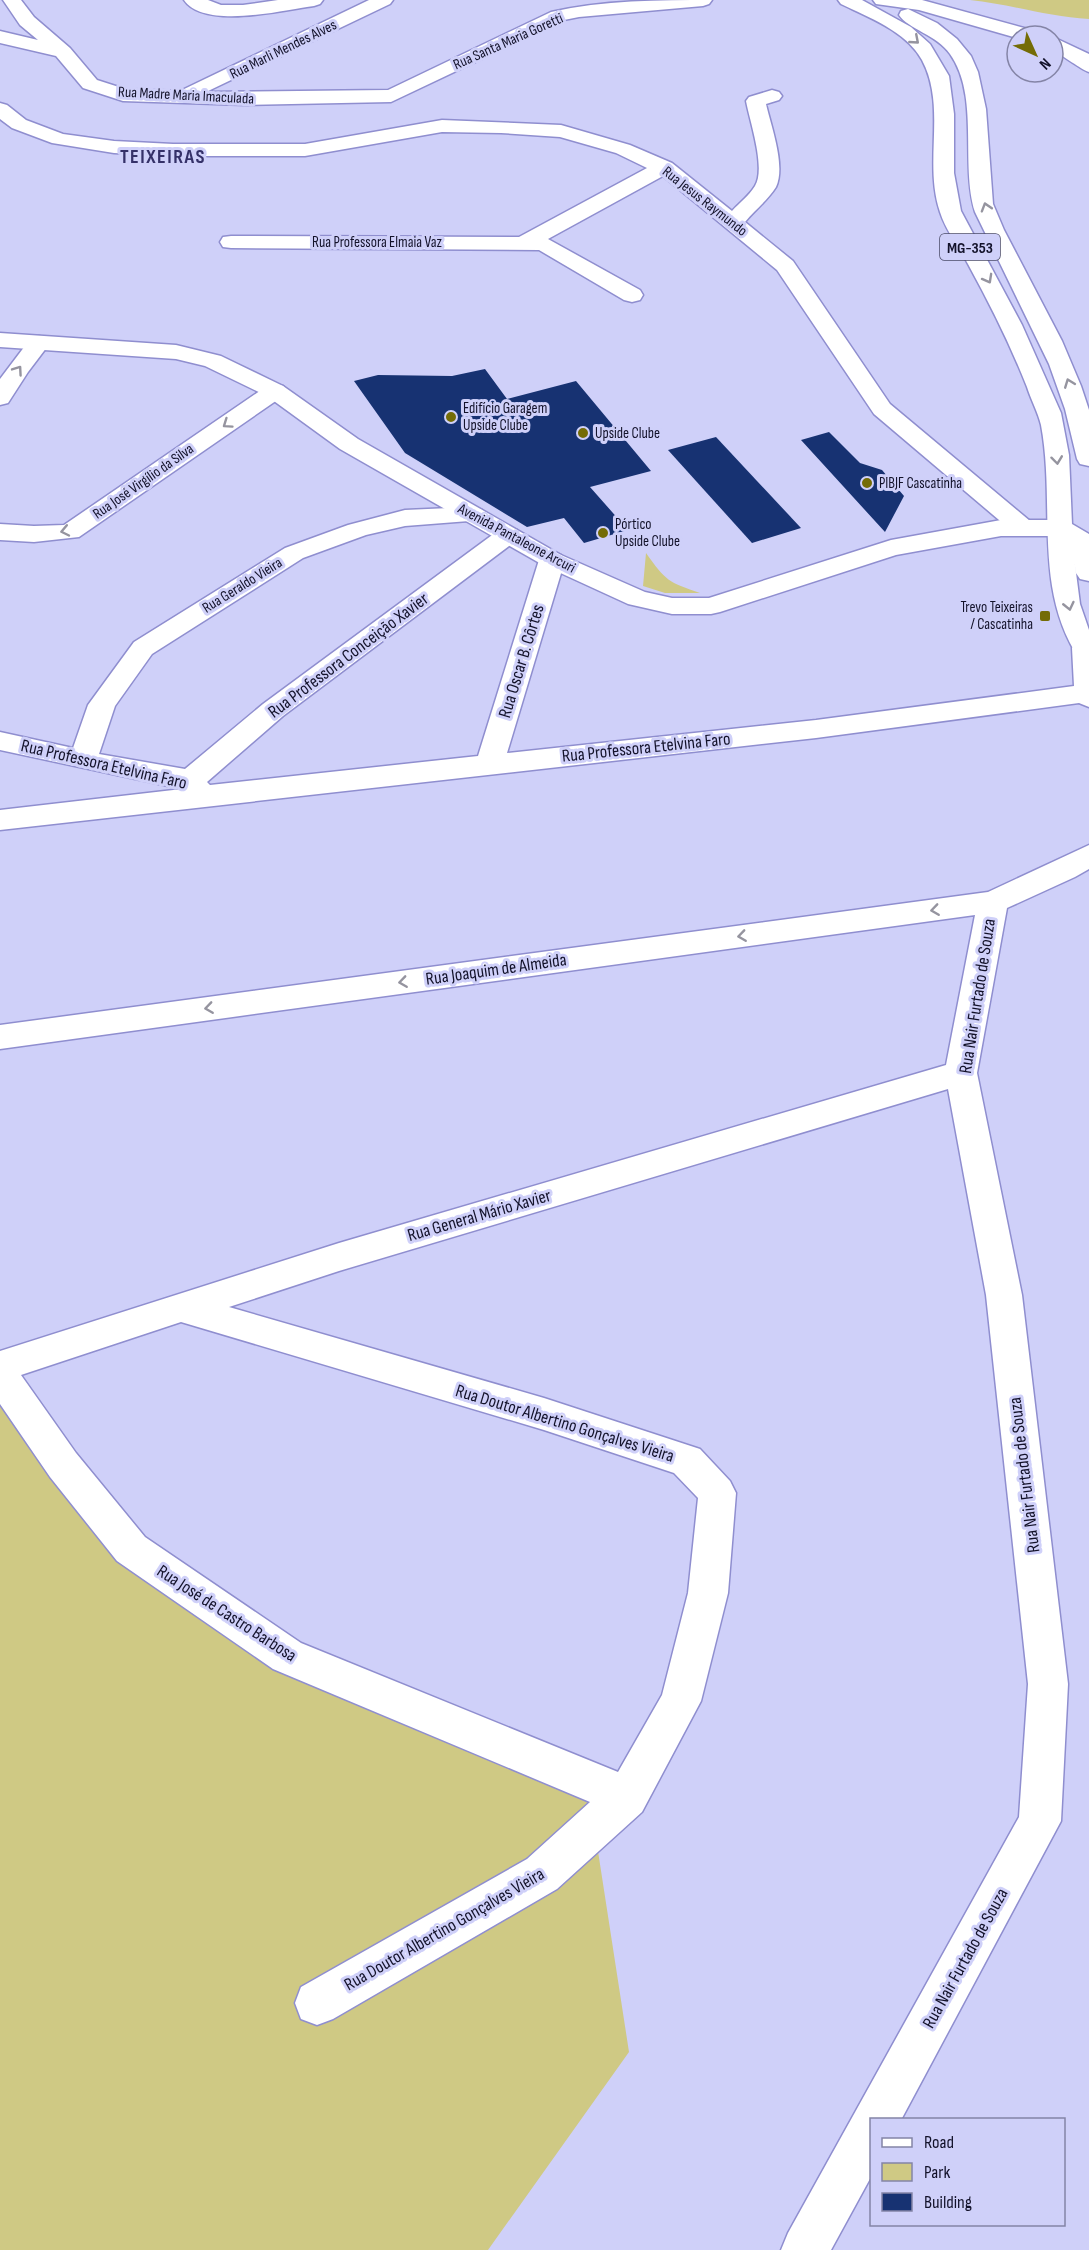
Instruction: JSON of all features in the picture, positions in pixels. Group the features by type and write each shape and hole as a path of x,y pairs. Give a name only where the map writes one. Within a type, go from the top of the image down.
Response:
{"street":[{"name":"Rua Madre Maria Imaculada","path":"12,0 27,21 63,52 90,84 123,95 316,99 391,96"},
{"path":"193,0 218,11 276,7 314,0"},
{"name":"Rua Marli Mendes Alves","path":"181,96 384,0"},
{"name":"Rua Santa Maria Goretti","path":"391,96 558,15 579,11 703,0"},
{"name":"MG-353","path":"847,0 901,29 920,44 931,58 939,76 942,92 944,185 950,212 1004,308 1030,364 1053,426 1060,482 1059,528 1063,570 1072,621 1087,651"},
{"path":"881,0 920,5 1005,29"},
{"name":"MG-353","path":"881,0 938,33 962,57 975,106 983,205 1069,381 1084,426 1089,459"},
{"path":"0,37 63,52"},
{"path":"1065,49 1082,58 1089,66"},
{"path":"735,222 766,186 770,174 756,101 772,96"},
{"name":"Rua Jesus Raymundo","path":"0,110 19,124 59,139 114,147 172,150 305,150 442,126 501,127 561,131 623,149 665,167 735,222 785,266 882,409 1021,526 1063,570"},
{"name":"Rua Professora Elmaia Vaz","path":"523,244 665,167"},
{"name":"Rua Professora Elmaia Vaz","path":"231,242 543,244 632,295"},
{"name":"Avenida Pantaleone Arcuri","path":"0,340 176,352 213,361 275,391 349,444 552,560 637,598 672,606 711,606 891,548 1001,528 1021,526 1059,528"},
{"path":"0,398 39,343"},
{"name":"Rua José Virgílio da Silva","path":"0,532 34,534 70,532 275,391"},
{"name":"Rua Geraldo Vieira","path":"82,760 102,705 142,648 294,553 357,530 405,518 473,515"},
{"path":"1059,528 1074,532 1081,540 1089,573"},
{"name":"Rua Professora Conceição Xavier","path":"197,788 273,710 508,535"},
{"name":"Rua Oscar B. Côrtes","path":"490,763 552,560"},
{"path":"1087,651 1089,698"},
{"name":"Rua Professora Etelvina Faro","path":"0,820 197,788 490,763 816,729 1089,693"},
{"name":"Rua Professora Etelvina Faro","path":"0,741 197,788"},
{"name":"Rua Nair Furtado de Souza","path":"877,2118 1041,1821 1048,1684 1004,1295 962,1073 993,902 1065,870 1089,855"},
{"name":"Rua Joaquim de Almeida","path":"0,1037 993,902"},
{"name":"Rua General Mário Xavier","path":"0,1366 339,1257 962,1073"},
{"name":"Rua Doutor Albertino Gonçalves Vieira","path":"182,1308 544,1414 687,1461 717,1493 708,1593 681,1701 627,1797 542,1874 317,2003"},
{"name":"Rua José de Castro Barbosa","path":"0,1374 63,1465 131,1549 287,1656 485,1736 627,1797"},
{"path":"805,2250 870,2131"}],"green space":[{"path":"970,0 1089,0 1089,19 1059,16"},
{"path":"646,553 658,570 668,579 700,593 665,593 643,586"},
{"path":"0,1374 131,1549 287,1656 587,1780 629,2052 488,2250 0,2250"}],"building":[{"name":"Edifício Garagem Upside Clube","path":"485,369 507,399 576,381 651,471 590,487 628,530 584,543 564,518 527,527 405,453 354,381 378,375 452,376"},
{"name":"PIBJF Cascatinha","path":"829,432 860,463 882,470 904,496 885,532 801,440"},
{"name":"Upside Clube","path":"716,437 801,528 752,543 668,450"}],"place":[{"name":"Edifício Garagem Upside Clube","path":"451,417"},
{"name":"Upside Clube","path":"583,433"},
{"name":"PIBJF Cascatinha","path":"867,483"},
{"name":"Pórtico Upside Clube","path":"603,533"},
{"name":"Trevo Teixeiras / Cascatinha","path":"1045,616"}],"district":[{"name":"TEIXEIRAS","path":"163,156"}]}
